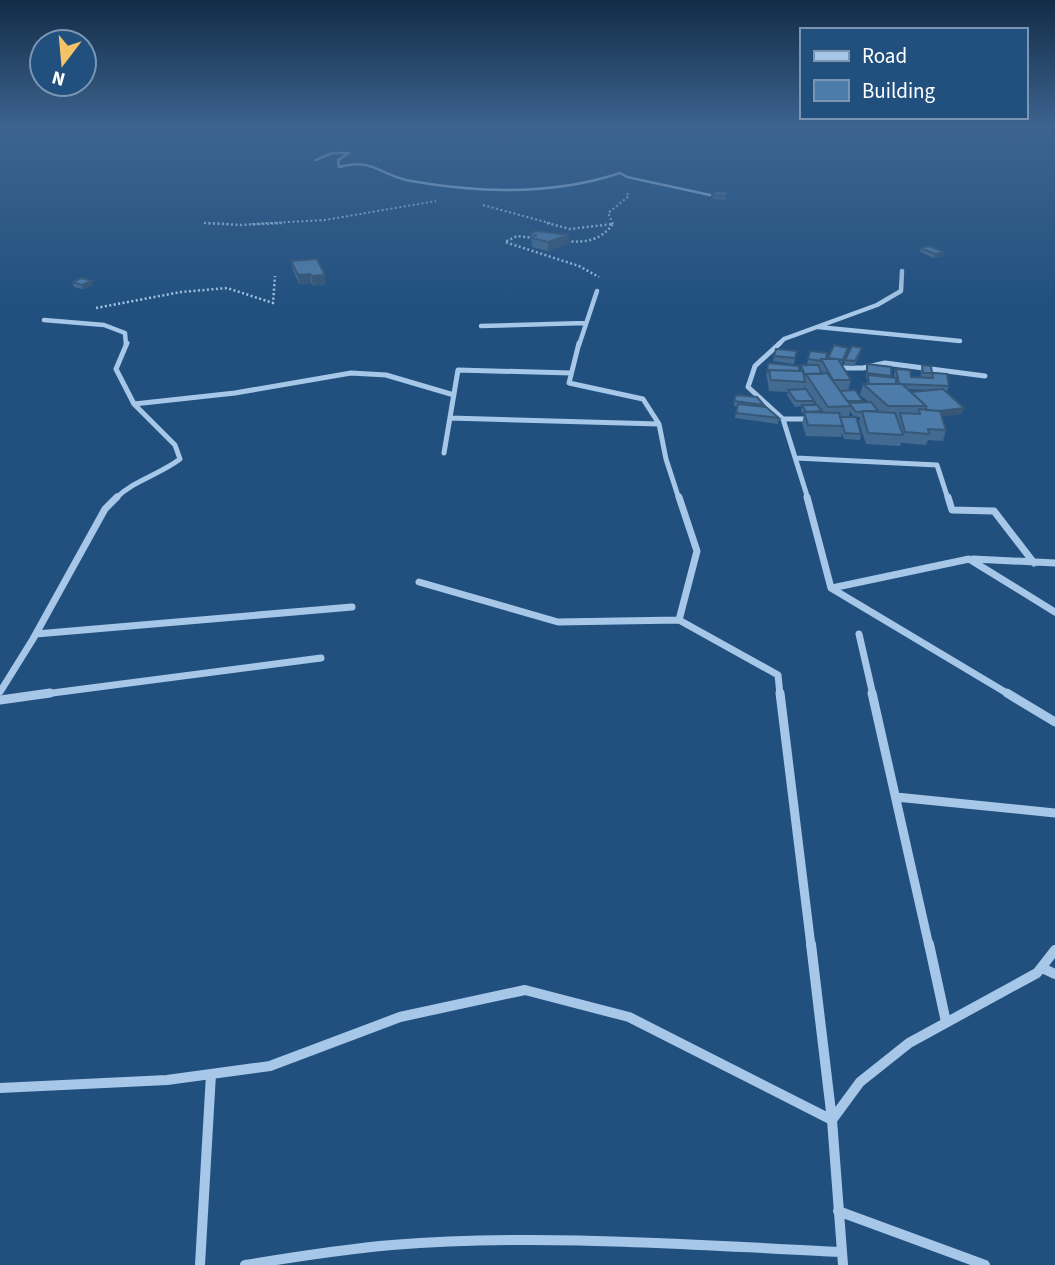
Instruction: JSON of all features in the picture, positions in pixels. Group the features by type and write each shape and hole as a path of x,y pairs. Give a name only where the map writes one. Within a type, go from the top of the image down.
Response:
{"street":[{"path":"504,188 545,188"},
{"path":"680,188 709,195"},
{"path":"902,271 901,291 877,304 784,339 755,366 748,387 783,419 831,588 1055,722"},
{"path":"597,291 585,323 569,383 643,399 659,424 666,459 697,551 679,620"},
{"path":"0,692 36,634 105,509 128,486 163,472 180,458 175,445 134,404 116,369 128,341 125,333 104,325 44,320"},
{"path":"481,326 585,323"},
{"path":"814,326 960,341"},
{"path":"823,367 863,368 885,363 985,376"},
{"path":"755,366 769,366"},
{"path":"444,453 458,370 571,373"},
{"path":"134,404 235,393 351,373 386,375 454,395"},
{"path":"450,418 659,424"},
{"path":"783,419 823,419"},
{"path":"796,458 937,465 952,510 994,511 1034,563"},
{"path":"831,588 969,559 1055,563"},
{"path":"969,559 1055,612"},
{"path":"246,1265 312,1251 522,1239 843,1258 832,1120 778,675 679,620 558,622 419,582"},
{"path":"36,634 352,607"},
{"path":"859,634 946,1022"},
{"path":"0,700 321,657"},
{"path":"896,797 1055,813"},
{"path":"832,1120 860,1082 909,1043 1037,973 1055,950"},
{"path":"1042,968 1055,974"},
{"path":"0,1088 167,1080 270,1066 400,1017 525,990 629,1017 832,1120"},
{"path":"200,1265 211,1074"},
{"path":"838,1211 985,1265"}],"path":[{"path":"613,224 608,213 629,196 625,188"},
{"path":"205,223 241,225 325,220 438,201"},
{"path":"474,203 570,229 613,224"},
{"path":"556,240 592,243 608,232 613,224"},
{"path":"534,238 517,236 505,242 579,266 599,277 597,291"},
{"path":"84,311 181,292 227,288 273,303 275,276"}],"building":[{"path":"716,191 728,192 726,196 713,195"},
{"path":"536,231 569,235 548,242 532,238 536,235 531,233"},
{"path":"929,246 944,252 935,254 921,248"},
{"path":"317,259 325,275 298,275 291,261"},
{"path":"82,278 92,281 82,285 72,282"},
{"path":"834,345 848,348 843,360 828,358"},
{"path":"852,346 862,348 855,361 845,360"},
{"path":"776,349 797,351 795,358 774,356"},
{"path":"810,351 827,353 826,359 808,359"},
{"path":"821,359 838,359 851,380 833,380"},
{"path":"768,363 799,366 799,371 767,372"},
{"path":"867,364 891,367 891,376 867,373"},
{"path":"801,365 818,365 822,374 805,375"},
{"path":"922,365 931,366 932,373 923,373"},
{"path":"896,369 910,370 911,377 933,378 932,373 947,374 949,386 899,384"},
{"path":"769,370 803,371 805,382 771,380"},
{"path":"827,373 851,406 828,407 806,374"},
{"path":"868,375 896,378 896,384 869,384"},
{"path":"863,384 902,384 926,406 888,406"},
{"path":"806,389 814,401 796,401 788,390"},
{"path":"943,389 964,408 926,410 926,406 911,392"},
{"path":"855,390 863,401 847,401 840,391"},
{"path":"736,395 757,397 764,405 734,401"},
{"path":"871,402 878,411 856,412 849,403"},
{"path":"738,404 766,407 779,418 736,413"},
{"path":"802,405 817,405 822,411 806,412"},
{"path":"919,409 940,411 946,430 928,429 929,434 905,432 900,413 920,414"},
{"path":"862,411 895,413 903,435 868,433"},
{"path":"804,412 839,413 843,426 808,425"},
{"path":"840,417 856,417 861,434 845,433"}]}
